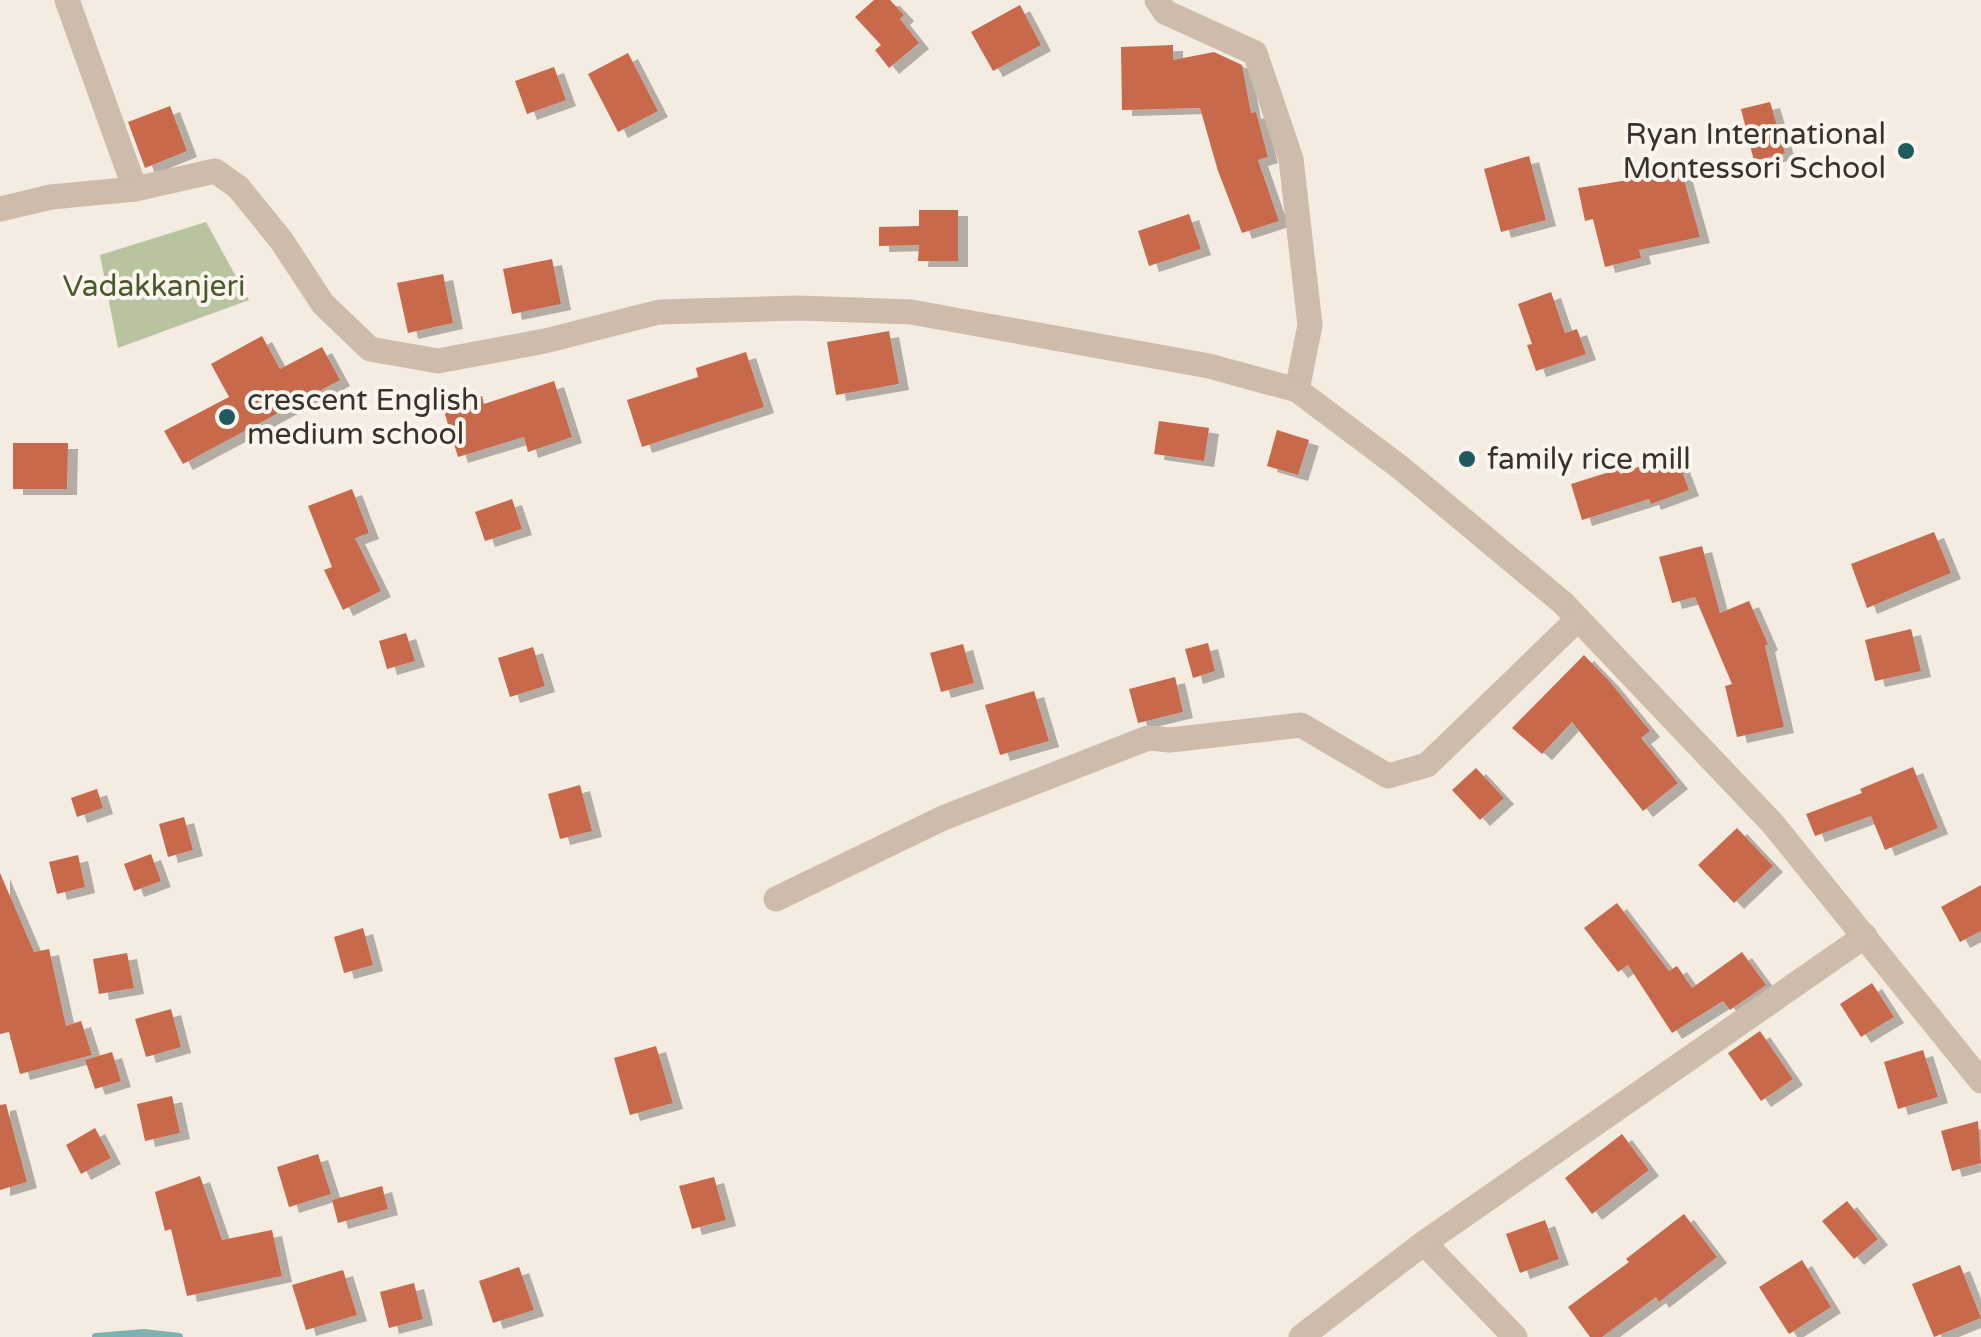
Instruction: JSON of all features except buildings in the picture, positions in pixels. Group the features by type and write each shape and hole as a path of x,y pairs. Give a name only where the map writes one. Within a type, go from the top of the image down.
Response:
{"street":[{"path":"67,0 135,190"},
{"path":"1157,0 1164,12 1255,53 1291,159 1310,325 1298,390"},
{"path":"0,208 51,197 135,190 215,171 238,187 281,240 323,304 370,350 438,361 545,341 659,312 798,308 911,312 1209,366 1298,390 1402,468 1578,619 1773,824 1981,1081"},
{"path":"776,899 943,818 1148,738 1170,740 1301,725 1388,776 1427,765 1578,619"},
{"path":"1301,1337 1424,1243 1865,936"},
{"path":"1424,1243 1515,1337"}],"green space":[{"name":"Vadakkanjeri","path":"206,222 249,300 118,348 100,255"}],"waterway":[{"path":"96,1337 144,1333 179,1337"}],"place":[{"name":"Ryan International Montessori School","path":"1906,151"},
{"name":"crescent English medium school","path":"227,417"},
{"name":"family rice mill","path":"1467,459"}]}
